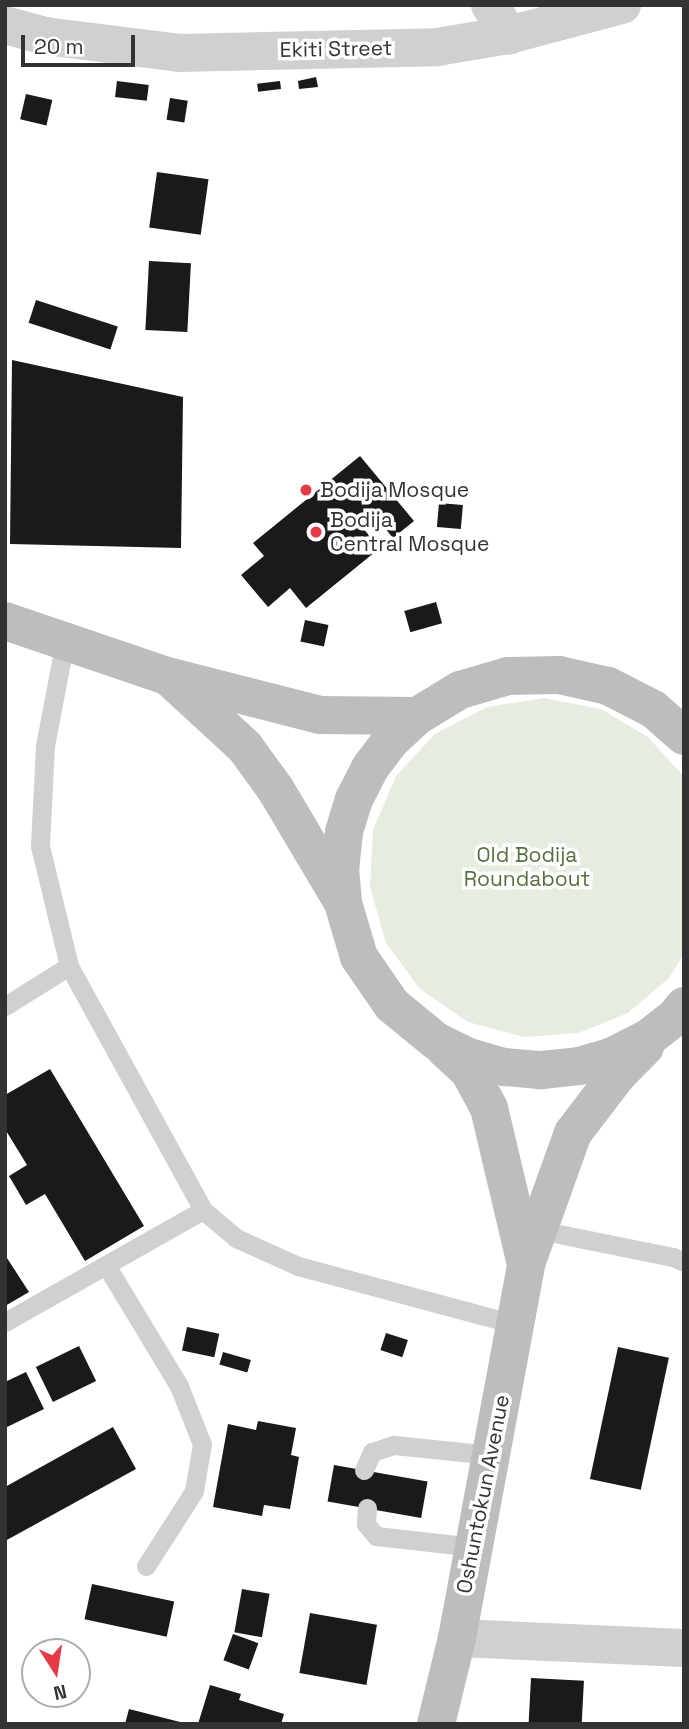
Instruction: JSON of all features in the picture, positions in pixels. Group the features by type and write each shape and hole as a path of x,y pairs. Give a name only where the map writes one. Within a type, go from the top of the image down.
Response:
{"main road":[{"path":"5,621 166,676 320,715 417,716"},
{"path":"342,902 340,868 343,844 354,799 370,768 391,740 417,716 460,690 508,676 559,675 619,691 653,709 684,736"},
{"path":"166,676 245,747 276,790 342,902 359,957 392,1005 436,1041 469,1057 505,1067 542,1070 579,1066 613,1056 647,1039 680,1011"},
{"name":"Oshuntokun Avenue","path":"436,1724 457,1638 515,1324 532,1247 573,1133 618,1074 680,1011"},
{"name":"Oshuntokun Avenue","path":"436,1041 469,1071 489,1108 532,1247"}],"street":[{"name":"Ekiti Street","path":"5,25 45,36 178,53 437,47 500,20 622,5"},
{"path":"457,1638 684,1648"}],"lane":[{"path":"65,641 45,746 40,846 69,966 141,1102 203,1210 236,1238 298,1266 515,1324"},
{"path":"5,1006 69,966"},
{"path":"5,1322 203,1210"},
{"path":"532,1247 673,1257 684,1262"},
{"path":"106,1265 179,1386 202,1444 194,1491 146,1566"},
{"path":"363,1470 372,1452 394,1445 491,1455"},
{"path":"367,1508 366,1524 376,1536 474,1547"}],"green space":[{"name":"Old Bodija Roundabout","path":"544,698 601,709 648,737 684,777 684,954 669,978 628,1013 578,1033 524,1037 468,1022 420,989 386,943 370,887 373,830 396,776 435,734 487,707"}],"building":[{"path":"316,77 318,87 299,89 298,81"},
{"path":"117,81 149,85 147,101 115,97"},
{"path":"280,81 281,89 258,92 257,84"},
{"path":"26,94 52,100 46,125 20,119"},
{"path":"170,98 188,101 184,123 167,120"},
{"path":"157,172 208,179 201,235 149,227"},
{"path":"149,261 191,263 187,332 145,330"},
{"path":"36,300 118,327 110,349 29,323"},
{"path":"12,360 183,397 181,548 10,544"},
{"name":"Bodija Central Mosque","path":"360,456 414,521 393,538 375,516 361,526 380,548 306,608 290,588 268,607 241,575 264,556 253,543"},
{"path":"439,503 463,505 461,529 437,527"},
{"path":"436,602 442,623 410,632 404,611"},
{"path":"305,620 328,625 324,647 300,642"},
{"path":"50,1069 144,1226 85,1261 45,1194 26,1205 9,1176 27,1165 5,1129 5,1095"},
{"path":"5,1255 29,1292 5,1306"},
{"path":"187,1327 219,1334 214,1357 182,1350"},
{"path":"386,1333 408,1340 402,1357 380,1350"},
{"path":"79,1346 96,1381 53,1402 36,1367"},
{"path":"618,1347 669,1358 641,1490 590,1479"},
{"path":"223,1352 251,1360 247,1372 219,1364"},
{"path":"26,1372 44,1409 5,1428 5,1382"},
{"path":"258,1421 296,1428 291,1455 299,1457 290,1509 264,1505 262,1516 213,1507 228,1424 256,1430"},
{"path":"113,1427 136,1469 5,1541 5,1487"},
{"path":"334,1465 428,1481 421,1518 328,1501"},
{"path":"92,1584 174,1601 167,1637 85,1619"},
{"path":"242,1589 270,1594 262,1637 234,1632"},
{"path":"310,1613 377,1625 366,1685 299,1673"},
{"path":"233,1634 258,1643 249,1670 223,1660"},
{"path":"531,1678 584,1681 582,1724 529,1724"},
{"path":"210,1685 241,1694 239,1700 284,1714 281,1724 198,1724"},
{"path":"129,1709 184,1723 184,1724 125,1724"}],"place":[{"name":"Bodija Mosque","path":"306,490"},
{"name":"Bodija Central Mosque","path":"316,532"}]}
